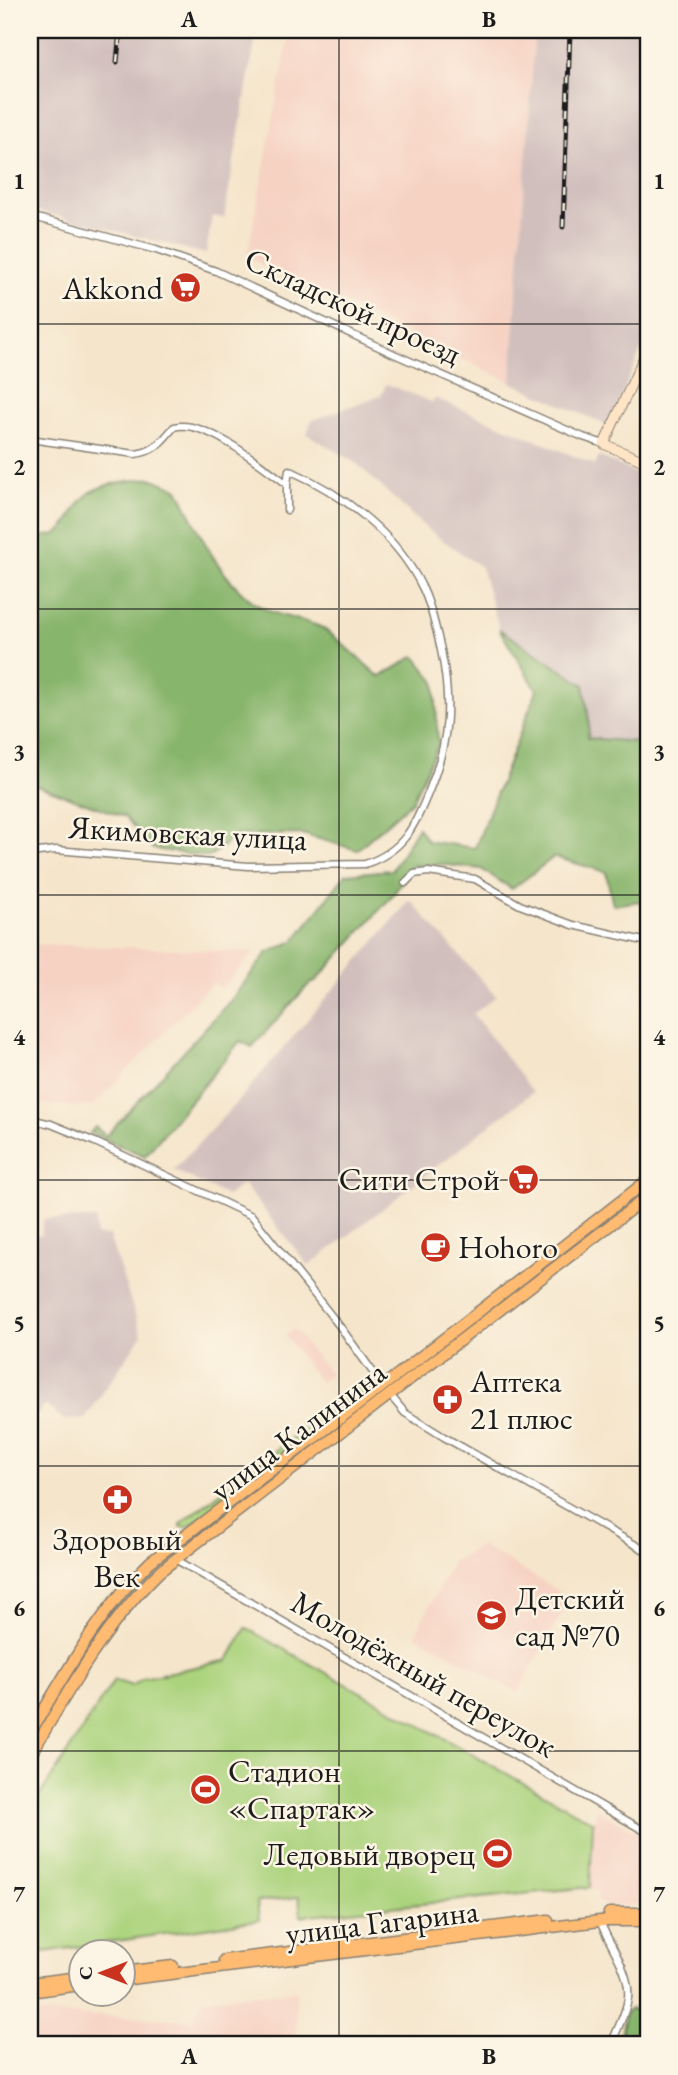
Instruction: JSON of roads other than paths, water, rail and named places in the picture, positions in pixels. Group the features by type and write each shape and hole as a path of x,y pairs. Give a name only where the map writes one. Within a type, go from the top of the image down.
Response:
{"main road":[{"name":"улица Калинина","path":"30,1756 106,1633 141,1590 175,1559 648,1180"},
{"name":"улица Калинина","path":"30,1733 94,1626 130,1581 178,1538 386,1391 648,1196"},
{"name":"улица Гагарина","path":"136,1978 608,1913 648,1913"},
{"name":"улица Гагарина","path":"450,1936 600,1921 648,1921"},
{"name":"улица Гагарина","path":"136,1971 247,1961"},
{"path":"30,1983 66,1979"},
{"path":"30,1992 66,1987"}],"street":[{"name":"Складской проезд","path":"30,216 156,250 204,266 394,354 648,463"},
{"path":"604,443 648,348"},
{"path":"30,439 135,454 147,453 156,448 178,425 196,428 240,449 287,484 287,510"},
{"name":"Якимовская улица","path":"30,852 56,850 248,866 365,864 382,858 397,848 410,832 440,764 448,715 446,677 433,613 422,587 402,557 377,527 356,508 316,482 289,470 287,484"},
{"path":"405,883 414,874 428,872 475,879 520,905 573,925 648,942"},
{"path":"30,1119 51,1124 95,1142 252,1216 405,1413 648,1552"},
{"name":"Молодёжный переулок","path":"175,1559 648,1833"},
{"path":"600,1921 627,1986 628,1999 611,2045"}],"railway":[{"path":"117,62 120,30"},
{"path":"563,227 570,30"}],"place":[{"name":"Akkond","path":"186,288"},
{"name":"Сити Строй","path":"523,1179"},
{"name":"Hohoro","path":"435,1247"},
{"name":"Аптека 21 плюс","path":"447,1399"},
{"name":"Здоровый Век","path":"117,1500"},
{"name":"Детский сад №70","path":"492,1616"},
{"name":"Стадион «Спартак»","path":"205,1789"},
{"name":"Ледовый дворец","path":"498,1854"}]}
